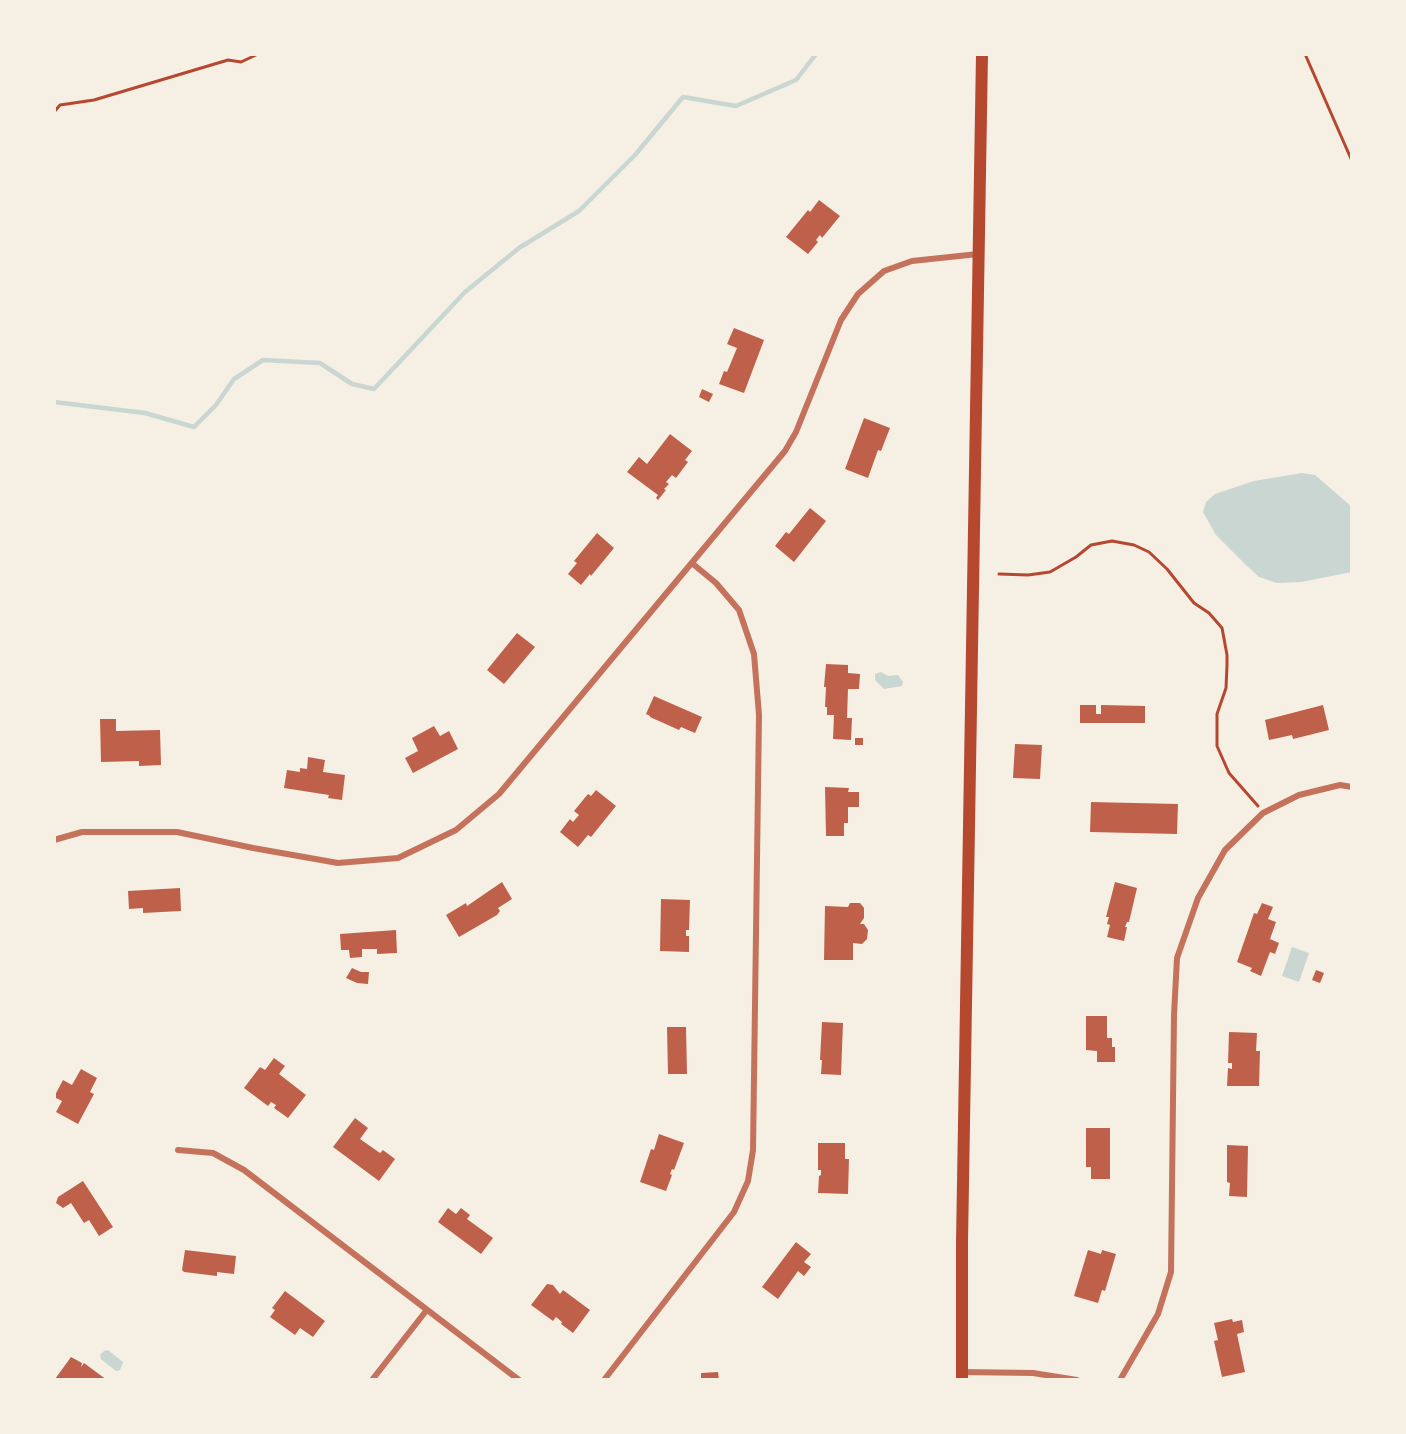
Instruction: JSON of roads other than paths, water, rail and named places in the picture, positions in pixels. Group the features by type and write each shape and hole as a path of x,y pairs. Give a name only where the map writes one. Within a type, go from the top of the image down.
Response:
{"main road":[{"path":"962,1376 982,54"}],"street":[{"path":"54,840 82,832 177,832 338,863 398,858 456,830 499,794 785,451 796,432 841,320 858,294 884,271 912,261 979,254"},
{"path":"604,1380 734,1212 748,1181 753,1150 759,715 754,654 739,610 716,583 693,564"},
{"path":"1120,1380 1158,1314 1171,1272 1174,1015 1177,958 1198,898 1226,850 1263,813 1299,795 1340,785 1352,787"},
{"path":"178,1150 213,1153 244,1170 519,1380"},
{"path":"372,1380 426,1311"},
{"path":"962,1376 1033,1373 1077,1380"}],"waterway":[{"path":"54,402 145,413 194,427 216,405 234,379 263,360 320,363 352,384 374,389 465,292 519,248 579,211 635,155 683,97 736,106 796,80 816,54"}]}
